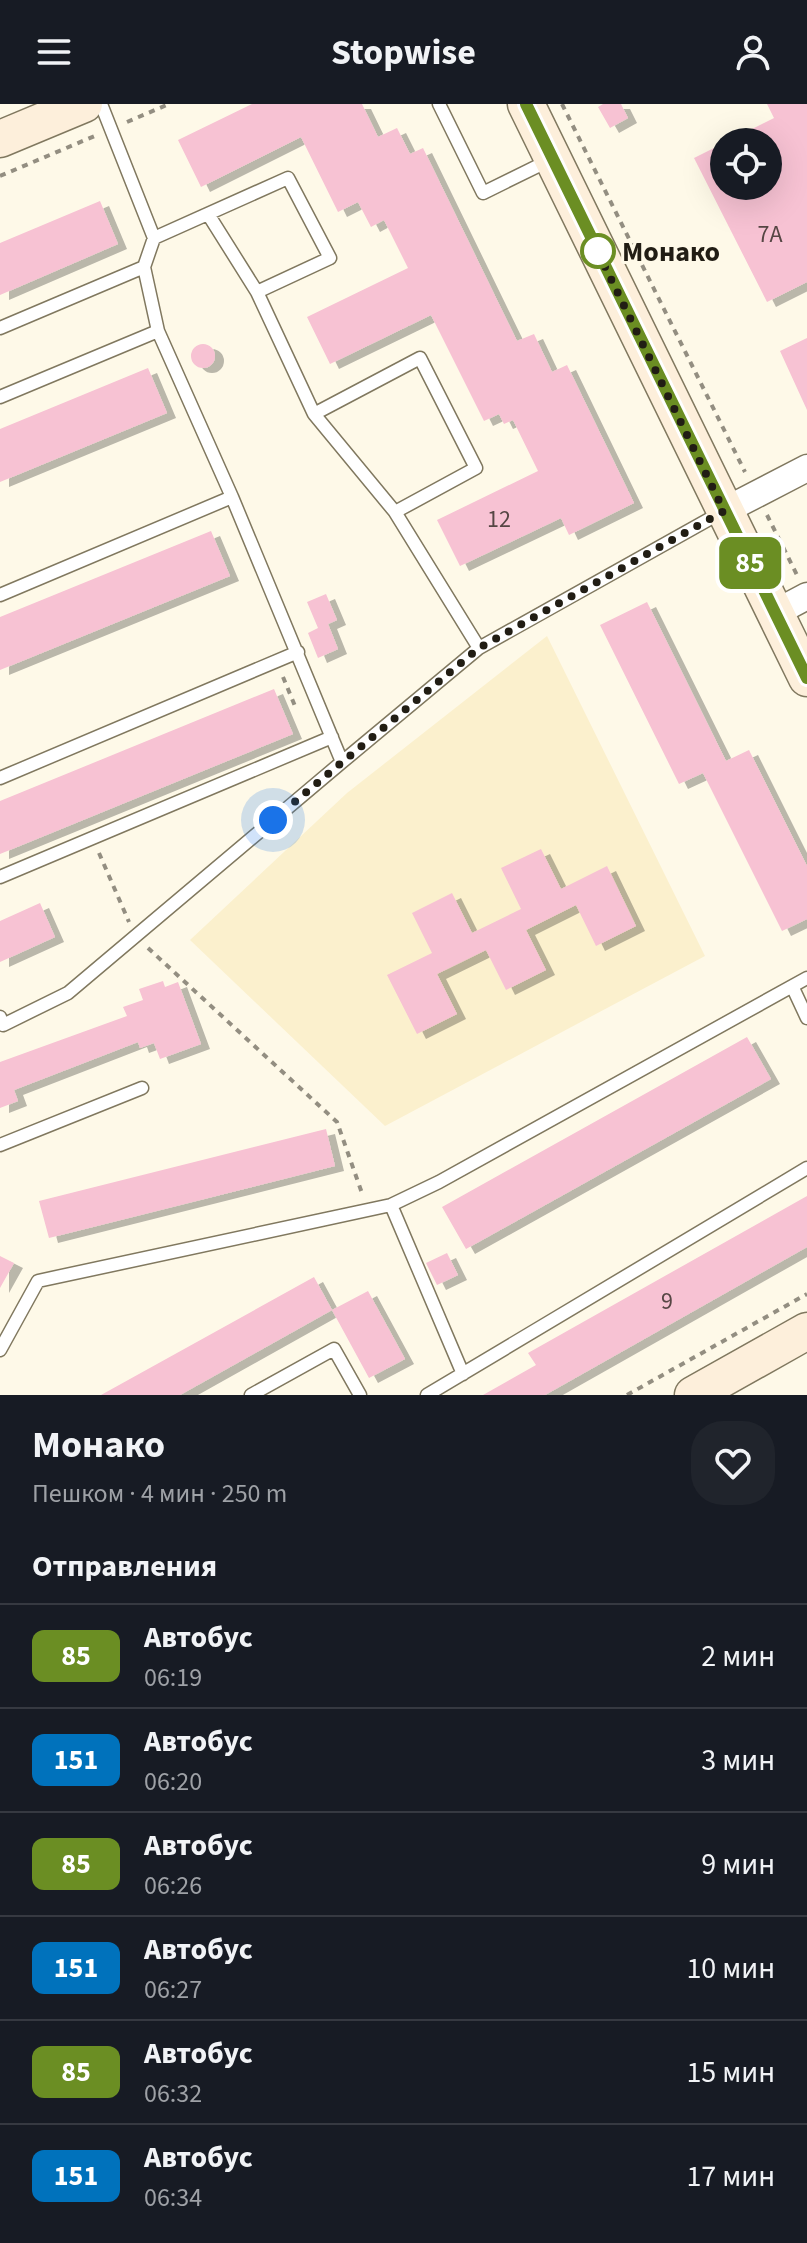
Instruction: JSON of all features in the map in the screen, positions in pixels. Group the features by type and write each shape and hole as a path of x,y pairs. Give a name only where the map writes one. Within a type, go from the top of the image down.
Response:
{"main road":[{"path":"0,139 84,104"},
{"path":"526,104 807,678"},
{"path":"693,1395 807,1331"}],"street":[{"path":"724,511 807,468"},
{"path":"775,613 804,589"}],"lane":[{"path":"101,104 154,238 144,267 158,331 232,497 342,762"},
{"path":"439,104 483,193 553,158"},
{"path":"154,238 288,178 330,258 257,292"},
{"path":"208,214 257,292 314,414 395,512 479,648"},
{"path":"0,328 144,267"},
{"path":"0,397 158,331"},
{"path":"314,414 420,358 476,468 395,512"},
{"path":"0,595 232,497"},
{"path":"1,1023 68,993 479,648 724,511"},
{"path":"0,778 298,652"},
{"path":"0,877 332,737"},
{"path":"0,1350 38,1281 391,1205 439,1182 807,978"},
{"path":"793,988 807,1018"},
{"path":"0,1145 142,1088"},
{"path":"427,1395 807,1168"},
{"path":"391,1205 463,1374"},
{"path":"251,1395 334,1349 360,1395"}],"path":[{"path":"0,176 169,104"},
{"path":"562,104 804,589"},
{"path":"92,838 135,936 337,1122 368,1209"},
{"path":"627,1395 807,1294"}],"shaded area":[{"path":"547,636 705,956 385,1126 190,940 347,793"}],"building":[{"path":"252,104 362,104 378,137 397,128 410,154 423,148 517,341 534,334 552,372 567,365 634,503 569,535 561,518 460,566 437,520 538,471 513,420 504,424 499,414 484,421 431,315 330,364 307,317 408,268 384,220 371,227 358,202 338,212 301,137 201,187 178,140"},
{"path":"621,104 628,118 610,128 598,107"},
{"name":"Монако","path":"767,104 807,104 807,282 767,302 715,200 782,200 782,128 754,128 774,118"},
{"name":"Монако","path":"710,150 710,190 694,158"},
{"path":"100,201 118,244 0,295 0,243"},
{"path":"807,338 807,410 780,351"},
{"path":"203,344 214,351 215,356 208,367 203,368 192,361 191,356 198,345"},
{"path":"148,368 167,413 0,482 0,429"},
{"path":"211,531 230,576 0,670 0,617"},
{"path":"326,594 337,620 328,624 338,649 318,658 308,633 318,628 307,602"},
{"path":"647,602 726,761 749,750 807,866 807,919 782,931 703,773 679,784 600,625"},
{"path":"274,689 293,734 0,854 0,801"},
{"path":"541,849 561,889 607,866 636,926 596,946 576,905 526,930 546,970 506,990 486,950 437,974 457,1014 417,1034 387,975 432,953 412,913 452,893 472,933 521,909 501,868"},
{"path":"40,903 55,937 0,962 0,921"},
{"path":"163,981 165,987 178,982 201,1044 160,1059 154,1043 140,1048 138,1042 14,1090 18,1101 0,1108 0,1062 127,1016 123,1007 143,1000 139,989"},
{"path":"747,1037 771,1079 466,1249 442,1207"},
{"path":"326,1129 335,1166 49,1238 39,1201"},
{"path":"807,1196 807,1247 545,1395 483,1395 536,1365 528,1353"},
{"path":"447,1253 458,1275 437,1285 426,1263"},
{"path":"0,1256 14,1263 0,1288"},
{"path":"314,1277 332,1310 180,1395 101,1395"},
{"path":"368,1291 405,1359 369,1378 332,1310"}],"bus line":[{"name":"85","path":"526,104 807,678"}],"place":[{"name":"Монако","path":"598,251"}],"route":[{"path":"273,820 479,648 724,511 592,240 598,251"}]}
